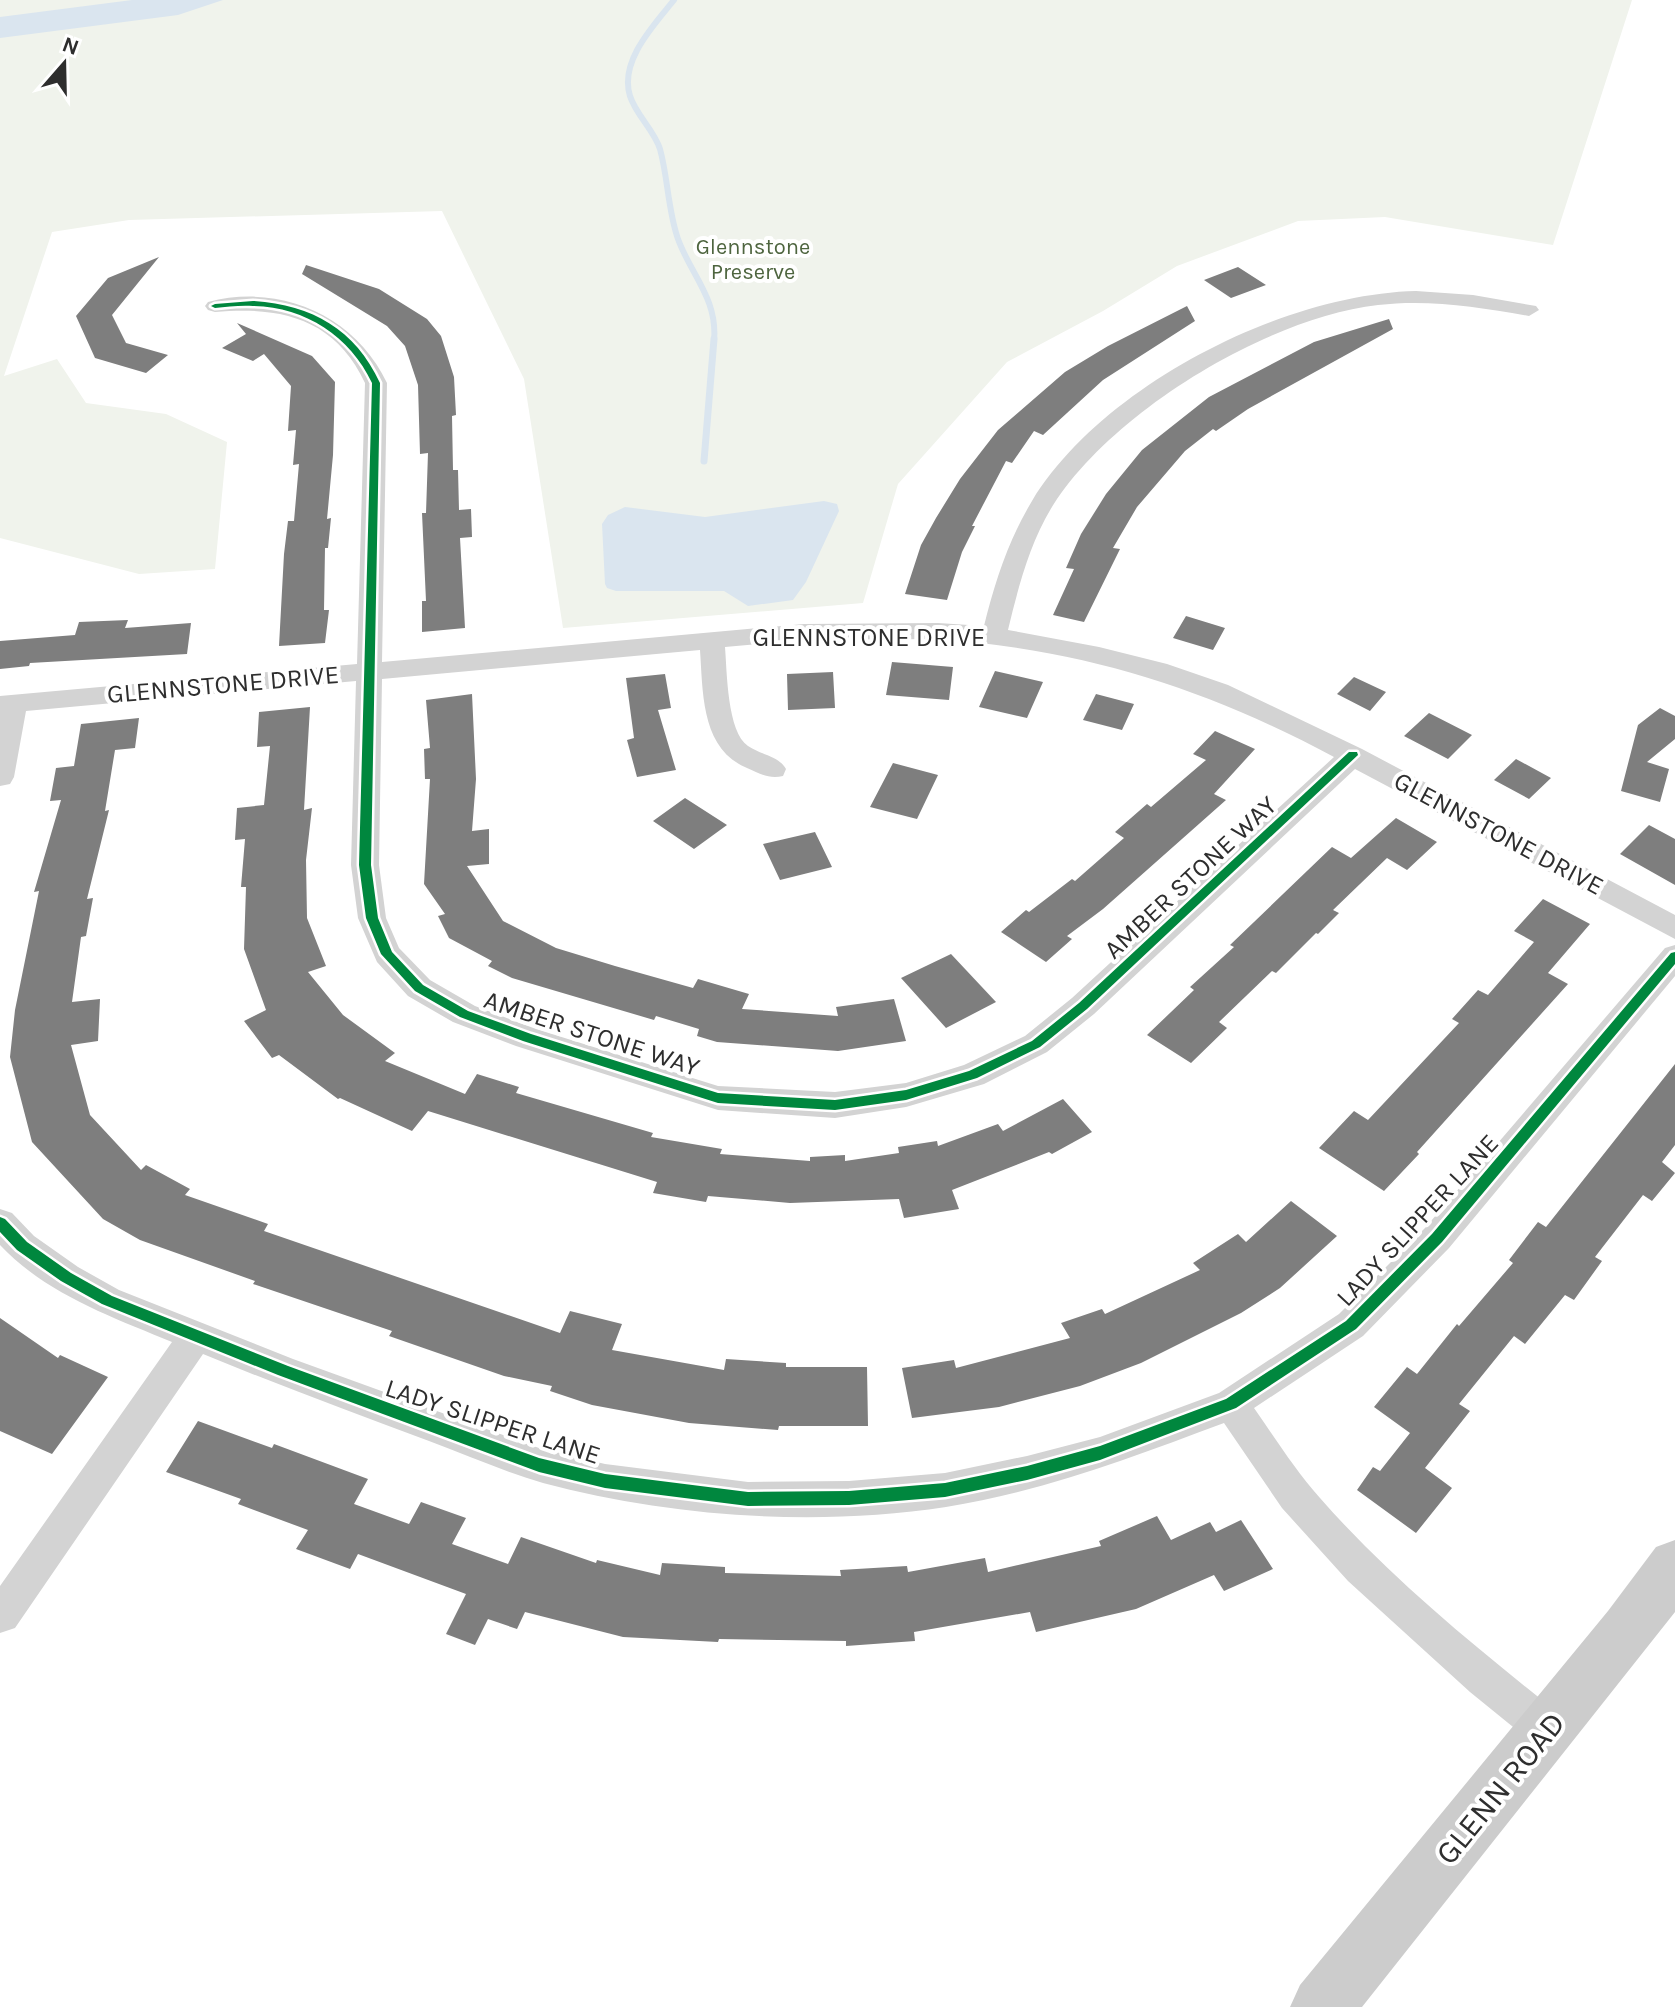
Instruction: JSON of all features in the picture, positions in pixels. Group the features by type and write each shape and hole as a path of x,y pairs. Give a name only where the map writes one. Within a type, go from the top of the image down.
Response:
{"street":[{"path":"994,635 1015,555 1041,505 1084,448 1141,400 1169,382 1266,329 1294,317 1350,303 1381,298 1446,298 1529,310"},
{"name":"AMBER STONE WAY","path":"215,306 253,303 291,310 349,340 372,370 377,399 365,865 372,918 387,954 419,988 464,1014 527,1038 718,1098 835,1105 906,1095 973,1075 1036,1044 1083,1006 1353,755"},
{"name":"GLENNSTONE DRIVE","path":"7,704 804,632 938,631 994,635 1099,655 1158,670 1219,691 1353,755 1675,928"},
{"path":"712,640 722,724 727,738 734,750 773,769"},
{"path":"0,777 7,704"},
{"name":"LADY SLIPPER LANE","path":"0,1223 22,1246 66,1277 107,1300 326,1388 539,1465 605,1481 748,1499 849,1498 945,1490 1027,1473 1100,1453 1231,1404 1351,1325 1399,1279 1675,956"},
{"path":"2,1615 196,1336"},
{"path":"1231,1404 1303,1506 1355,1564 1444,1646 1548,1730"},
{"name":"GLENN ROAD","path":"1322,2007 1548,1730 1675,1566"}],"green space":[{"name":"Glennstone Preserve","path":"0,0 1632,0 1553,245 1385,217 1298,221 1177,266 1103,311 1007,362 898,484 863,603 563,628 524,379 442,211 129,220 52,232 4,376 57,359 86,403 166,414 227,442 215,569 139,574 0,538"}],"shaded area":[{"path":"132,0 223,0 178,15 0,38 0,17"},
{"path":"824,501 837,504 839,511 806,582 793,600 748,606 724,591 616,591 605,584 602,524 608,515 625,507 705,517"}],"building":[{"path":"159,257 112,315 126,343 168,355 146,373 95,358 76,316 108,278"},
{"path":"306,265 379,289 427,319 441,336 454,377 456,415 452,416 453,470 458,470 459,510 471,509 472,537 460,538 465,628 422,632 422,601 426,601 422,513 426,513 428,453 420,454 418,385 405,346 387,326 302,274"},
{"path":"1238,267 1266,285 1231,298 1204,280"},
{"path":"1187,306 1195,321 1103,380 1043,435 1034,431 1012,463 1006,461 972,526 975,526 962,552 947,600 905,594 921,545 936,518 960,479 998,430 1065,372 1108,346"},
{"path":"1389,319 1393,329 1248,409 1216,431 1213,429 1185,451 1137,507 1113,548 1120,549 1084,622 1053,615 1074,569 1066,568 1081,534 1106,494 1142,450 1209,397 1314,342"},
{"path":"237,323 312,356 335,382 327,519 331,518 328,548 325,548 324,610 329,610 325,643 279,646 284,554 288,521 294,521 299,464 293,465 296,430 288,431 291,386 264,354 253,361 222,348 246,334"},
{"path":"1186,616 1225,628 1213,650 1173,638"},
{"path":"128,620 125,628 191,623 187,654 30,663 29,666 0,669 0,641 75,635 79,622"},
{"path":"892,662 953,667 949,700 886,695"},
{"path":"995,671 1043,682 1027,718 979,707"},
{"path":"833,672 835,708 788,710 787,674"},
{"path":"665,674 671,708 658,710 676,770 637,777 627,740 634,738 626,678"},
{"path":"1354,677 1386,692 1370,711 1337,694"},
{"path":"472,694 476,779 472,831 489,829 489,864 467,866 503,921 556,948 615,966 693,988 698,979 749,994 742,1009 838,1016 836,1007 894,999 906,1041 838,1051 717,1042 697,1036 699,1029 656,1016 654,1020 512,978 488,966 492,961 449,938 438,916 445,914 424,884 430,779 425,779 424,749 430,748 426,700"},
{"path":"1096,694 1134,704 1122,730 1083,720"},
{"path":"310,707 304,810 312,808 306,860 307,918 326,966 308,972 343,1015 395,1053 385,1061 465,1094 477,1074 519,1087 516,1093 653,1133 651,1137 722,1149 720,1154 810,1161 810,1157 845,1155 845,1161 899,1153 898,1147 937,1141 938,1146 998,1124 1003,1131 1063,1099 1092,1132 1052,1154 1049,1152 952,1190 959,1209 904,1218 899,1199 790,1203 708,1196 706,1202 653,1193 657,1182 428,1111 412,1131 338,1099 279,1055 272,1058 244,1021 266,1010 244,949 246,887 241,887 245,839 235,840 237,808 264,805 270,746 257,747 259,712"},
{"path":"1660,708 1675,716 1675,739 1647,762 1669,769 1660,802 1621,791 1638,725"},
{"path":"1429,713 1472,735 1448,759 1404,736"},
{"path":"139,718 135,748 115,750 105,811 109,810 87,899 93,898 86,936 81,937 72,1002 100,999 98,1041 71,1045 90,1115 141,1170 146,1165 190,1189 185,1195 268,1224 264,1231 560,1333 570,1311 622,1324 612,1350 724,1370 726,1359 786,1363 786,1367 867,1367 868,1426 779,1426 778,1430 689,1423 592,1405 550,1391 552,1386 504,1376 389,1336 392,1331 253,1284 255,1281 140,1240 103,1219 32,1142 10,1057 15,1010 39,891 34,892 61,800 50,801 56,768 74,766 81,724"},
{"path":"1215,731 1255,749 1214,794 1226,800 1103,909 1067,936 1072,939 1046,962 1001,932 1026,910 1029,912 1072,879 1075,881 1124,838 1115,832 1147,804 1151,807 1206,760 1193,754"},
{"path":"1516,759 1551,778 1529,799 1494,780"},
{"path":"893,763 938,775 917,819 870,807"},
{"path":"685,798 727,825 694,849 653,821"},
{"path":"1396,818 1437,842 1407,870 1387,858 1333,910 1339,913 1318,934 1276,973 1272,971 1219,1022 1227,1028 1191,1063 1147,1035 1194,990 1190,987 1234,947 1230,945 1332,847 1351,858"},
{"path":"1649,825 1675,839 1675,885 1620,854"},
{"path":"815,832 832,867 780,880 763,844"},
{"path":"1543,899 1590,924 1548,973 1568,984 1417,1152 1419,1154 1384,1191 1319,1148 1354,1111 1368,1120 1459,1023 1452,1019 1478,990 1488,995 1534,942 1514,931"},
{"path":"951,954 996,1002 946,1028 901,978"},
{"path":"1675,1064 1675,1145 1662,1162 1675,1173 1652,1201 1643,1195 1595,1257 1602,1261 1574,1300 1565,1295 1525,1344 1514,1336 1459,1404 1470,1411 1425,1468 1452,1488 1416,1533 1357,1490 1373,1467 1380,1471 1410,1433 1374,1407 1407,1367 1417,1374 1457,1324 1459,1326 1513,1263 1509,1260 1538,1222 1546,1227"},
{"path":"1291,1201 1337,1236 1280,1288 1241,1313 1141,1363 1080,1386 999,1407 912,1418 902,1368 954,1360 956,1368 1070,1338 1061,1323 1102,1309 1105,1314 1200,1270 1193,1263 1238,1234 1246,1242"},
{"path":"0,1318 58,1358 60,1355 108,1377 52,1454 0,1431"},
{"path":"198,1421 272,1448 274,1444 368,1479 354,1504 409,1524 421,1502 466,1518 452,1544 508,1564 521,1537 596,1563 597,1560 660,1575 662,1563 725,1567 725,1573 841,1576 840,1570 907,1566 908,1572 985,1558 988,1572 1101,1546 1099,1541 1157,1516 1171,1540 1210,1522 1216,1532 1241,1520 1273,1569 1224,1591 1214,1575 1136,1609 1036,1632 1030,1612 914,1632 915,1641 846,1646 846,1641 719,1639 718,1642 623,1637 525,1612 517,1629 488,1619 475,1645 446,1634 466,1594 358,1554 350,1569 296,1549 308,1530 238,1504 241,1499 166,1472"}],"waterway":[{"path":"674,0 640,44 629,70 628,83 633,103 660,149 678,239 708,300 714,339"},
{"path":"704,461 714,339"}],"cycle path":[{"path":"215,306 272,304 310,316 327,325 357,350 376,383 365,865 372,918 387,954 419,988 464,1014 527,1038 718,1098 835,1105 906,1095 973,1075 1036,1044 1083,1006 1353,755"},
{"path":"0,1223 22,1246 66,1277 107,1300 283,1371 539,1465 605,1481 748,1499 849,1498 945,1490 1027,1473 1100,1453 1231,1404 1351,1325 1437,1238 1675,956"}]}
